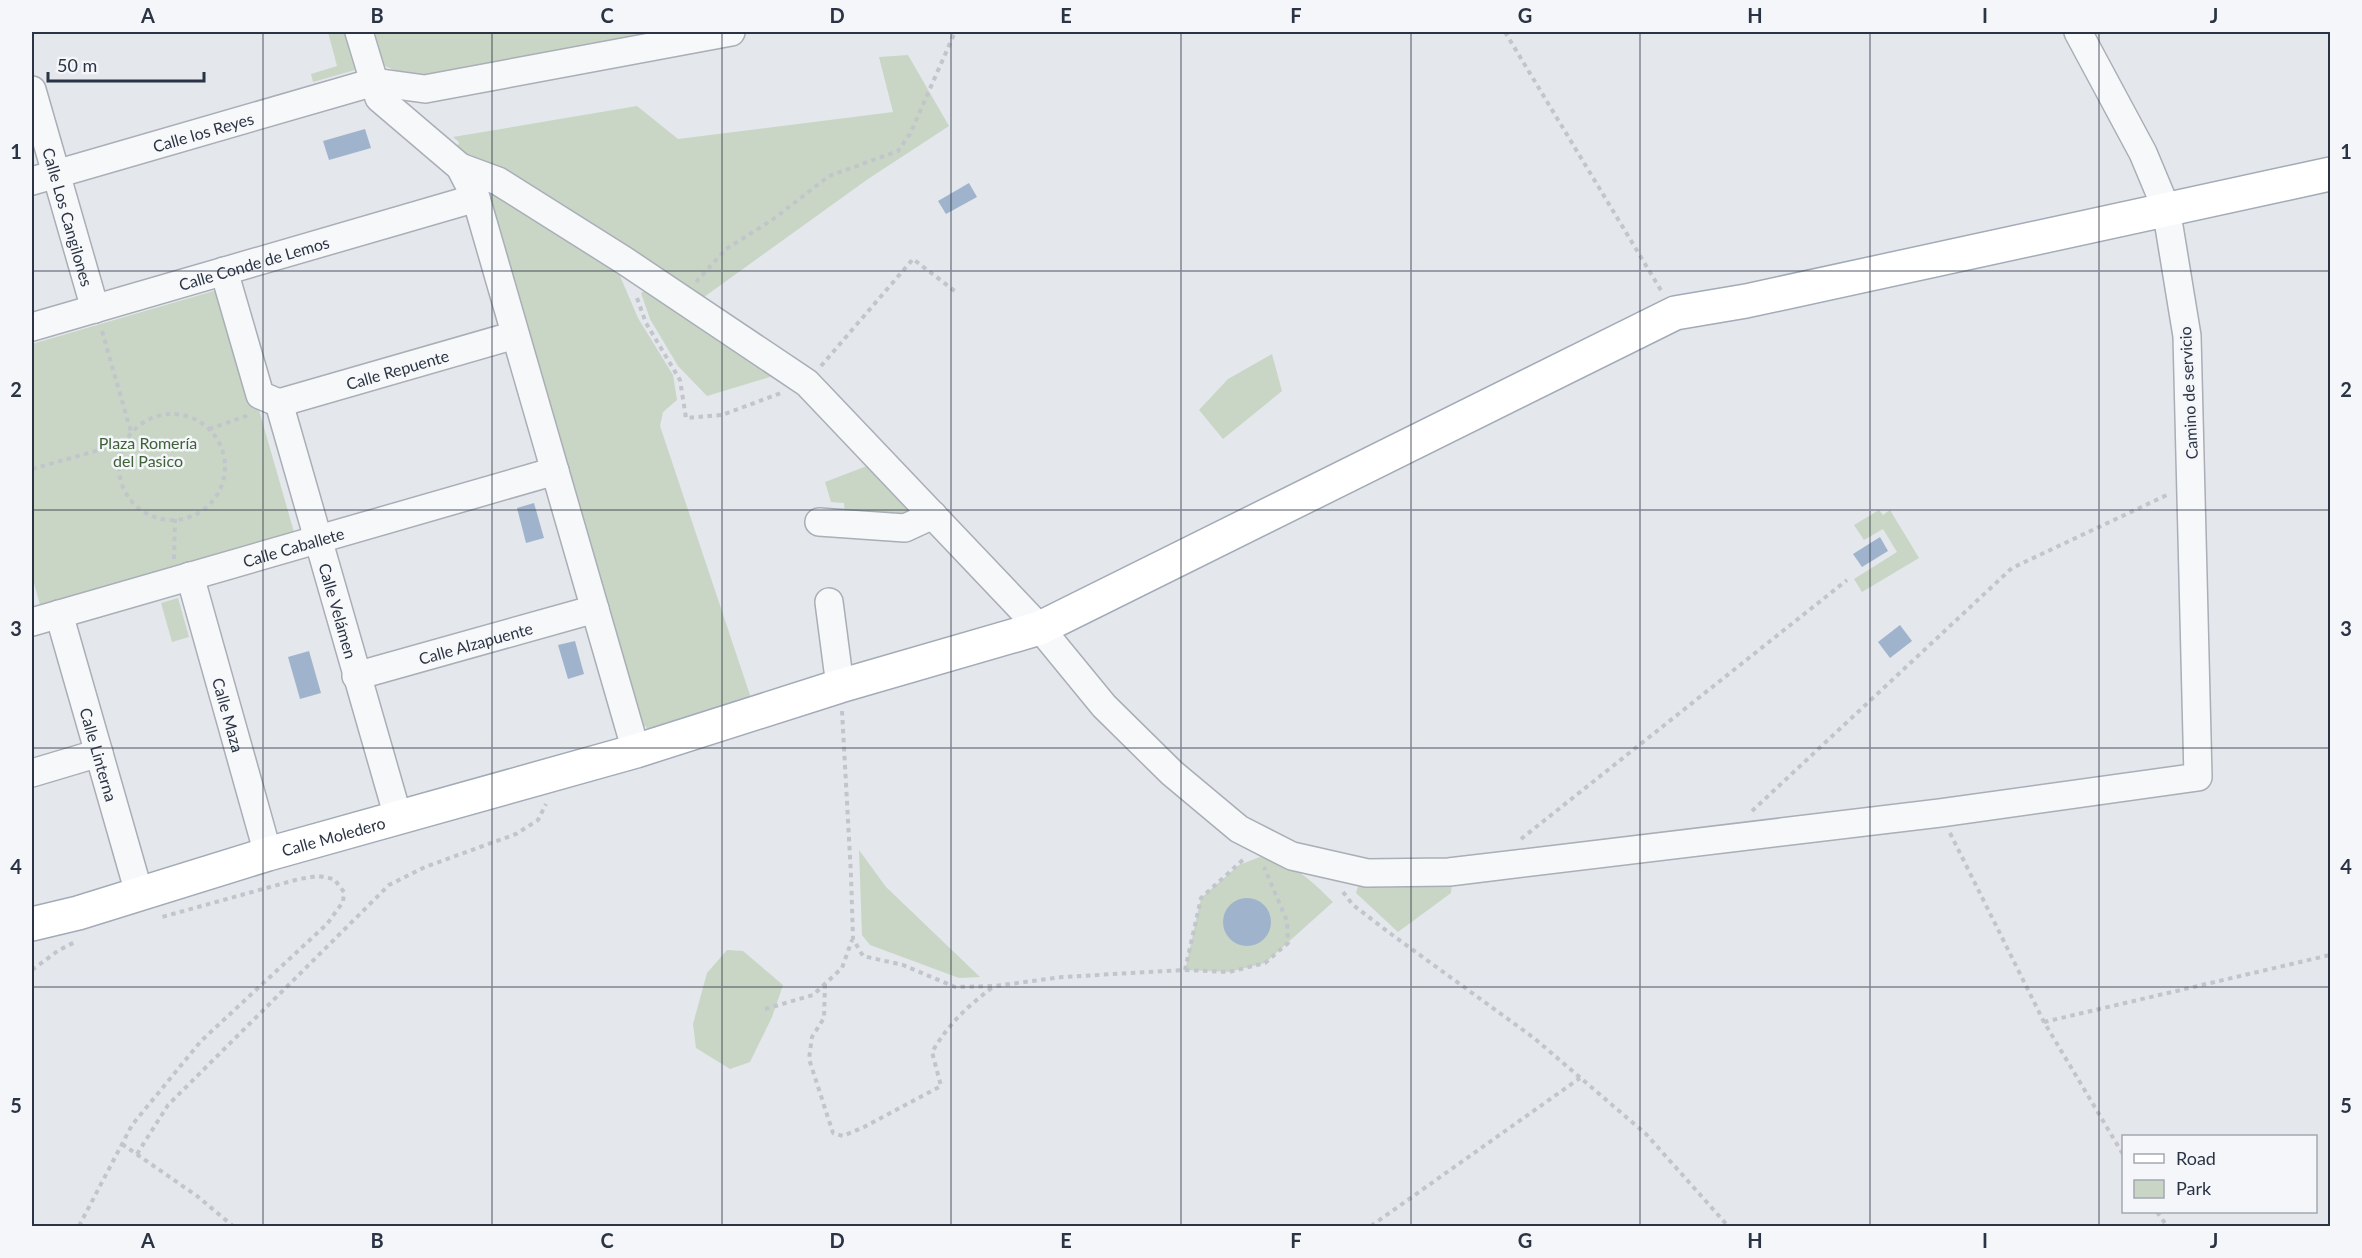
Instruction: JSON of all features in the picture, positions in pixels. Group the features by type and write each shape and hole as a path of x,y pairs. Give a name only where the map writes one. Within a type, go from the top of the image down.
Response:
{"main road":[{"name":"Calle Moledero","path":"32,924 78,913 147,906 268,854 636,751 840,686 1040,628 1675,313 1746,301 2331,174"}],"street":[{"path":"359,32 379,98 460,167 498,181 625,261 807,383 1040,628 1104,706 1172,773 1239,829 1292,856 1367,873 1449,872 1940,813"},
{"path":"374,82 425,90 730,32"},
{"name":"Camino de servicio","path":"1940,813 2198,777 2187,336 2166,208 2143,153 2078,32"},
{"name":"Calle los Reyes","path":"44,177 374,82"},
{"name":"Calle Los Cangilones","path":"32,90 44,177 97,315"},
{"path":"460,167 476,198 636,751"},
{"name":"Calle Conde de Lemos","path":"32,327 97,315 224,271 476,198"},
{"path":"224,271 260,395 268,408"},
{"name":"Calle Repuente","path":"268,408 515,335"},
{"name":"Calle Velámen","path":"268,408 317,540 398,817"},
{"name":"Calle Caballete","path":"32,622 59,615 183,572 317,540 555,471"},
{"path":"819,522 905,528 933,515"},
{"name":"Calle Maza","path":"183,572 268,854"},
{"path":"829,602 840,686"},
{"name":"Calle Alzapuente","path":"357,676 595,609"},
{"name":"Calle Linterna","path":"59,615 147,906"},
{"path":"32,773 99,753"}],"path":[{"path":"682,299 704,271 726,249 772,220 829,176 898,151 910,134 956,32"},
{"path":"1505,32 1675,313"},
{"path":"625,261 646,323 680,380 686,418 722,415 807,383 913,259 956,292"},
{"path":"97,315 131,432"},
{"path":"209,429 268,408"},
{"path":"171,413 192,417 209,429 221,445 225,465 222,485 211,502 195,514 175,519 157,518 141,510 128,497 121,481 119,463 124,442 131,432 151,418 171,413"},
{"path":"32,469 124,442"},
{"path":"1722,839 2012,568 2192,483"},
{"path":"175,519 173,557 183,572"},
{"path":"1486,867 1847,580"},
{"path":"765,1009 813,995 842,968 853,939 840,686"},
{"path":"137,1154 168,1105 389,885 425,867 516,834 538,820 548,801 543,777"},
{"path":"1940,813 2044,1022 2122,1153"},
{"path":"853,939 863,956 903,965 955,987 995,986 1062,977 1185,970 1229,972 1266,963 1288,943 1287,921 1260,857 1261,840"},
{"path":"1185,970 1201,898 1239,865 1261,840"},
{"path":"1328,864 1336,884 1353,905 1534,1038 1646,1134 1728,1227"},
{"path":"79,1227 132,1125 201,1041 327,924 343,902 344,892 334,879 318,876 147,906"},
{"path":"32,970 59,950 77,941"},
{"path":"2044,1022 2331,955"},
{"path":"825,984 824,1018 812,1037 808,1059 833,1133 843,1136 942,1086 932,1052 947,1027 968,1006 995,986"},
{"path":"1371,1227 1580,1078"},
{"path":"122,1144 197,1196 233,1227"},
{"path":"2158,1213 2167,1227"}],"green space":[{"path":"328,32 344,32 355,70 313,82 311,74 337,66"},
{"path":"372,32 684,32 411,77 380,64"},
{"path":"908,55 949,126 868,179 704,297 457,148 459,142 453,137 637,106 678,139 893,112 879,57"},
{"path":"496,191 617,269 638,318 673,375 677,400 663,412 660,426 752,701 654,735 644,725 485,193"},
{"path":"651,287 774,370 770,377 707,396 678,366 650,319 641,293"},
{"name":"Plaza Romería del Pasico","path":"224,288 294,532 40,605 32,576 32,344"},
{"path":"1272,354 1282,391 1223,439 1199,410 1228,379"},
{"path":"872,464 910,506 912,514 904,518 845,517 844,503 831,502 825,482"},
{"path":"1879,510 1883,515 1890,510 1919,558 1862,592 1854,579 1897,552 1883,529 1864,540 1854,525"},
{"path":"178,598 189,637 172,642 161,603"},
{"path":"859,850 886,887 980,977 959,978 870,945 862,935"},
{"path":"1260,857 1292,868 1333,902 1265,963 1229,972 1185,970 1201,898 1239,865"},
{"path":"1452,880 1451,893 1398,932 1356,893 1359,884"},
{"path":"727,950 743,951 783,985 772,1017 750,1062 730,1069 696,1048 693,1024 707,973"}],"water":[{"path":"365,129 371,148 329,160 323,141"},
{"path":"969,183 977,197 946,214 938,201"},
{"path":"534,503 544,538 526,543 517,508"},
{"path":"1880,537 1888,551 1862,567 1853,554"},
{"path":"1900,625 1912,641 1890,658 1878,642"},
{"path":"575,641 584,674 568,679 558,645"},
{"path":"309,651 321,693 300,699 288,657"},
{"path":"1247,898 1264,905 1271,922 1264,939 1247,946 1230,939 1223,922 1230,905"}]}
